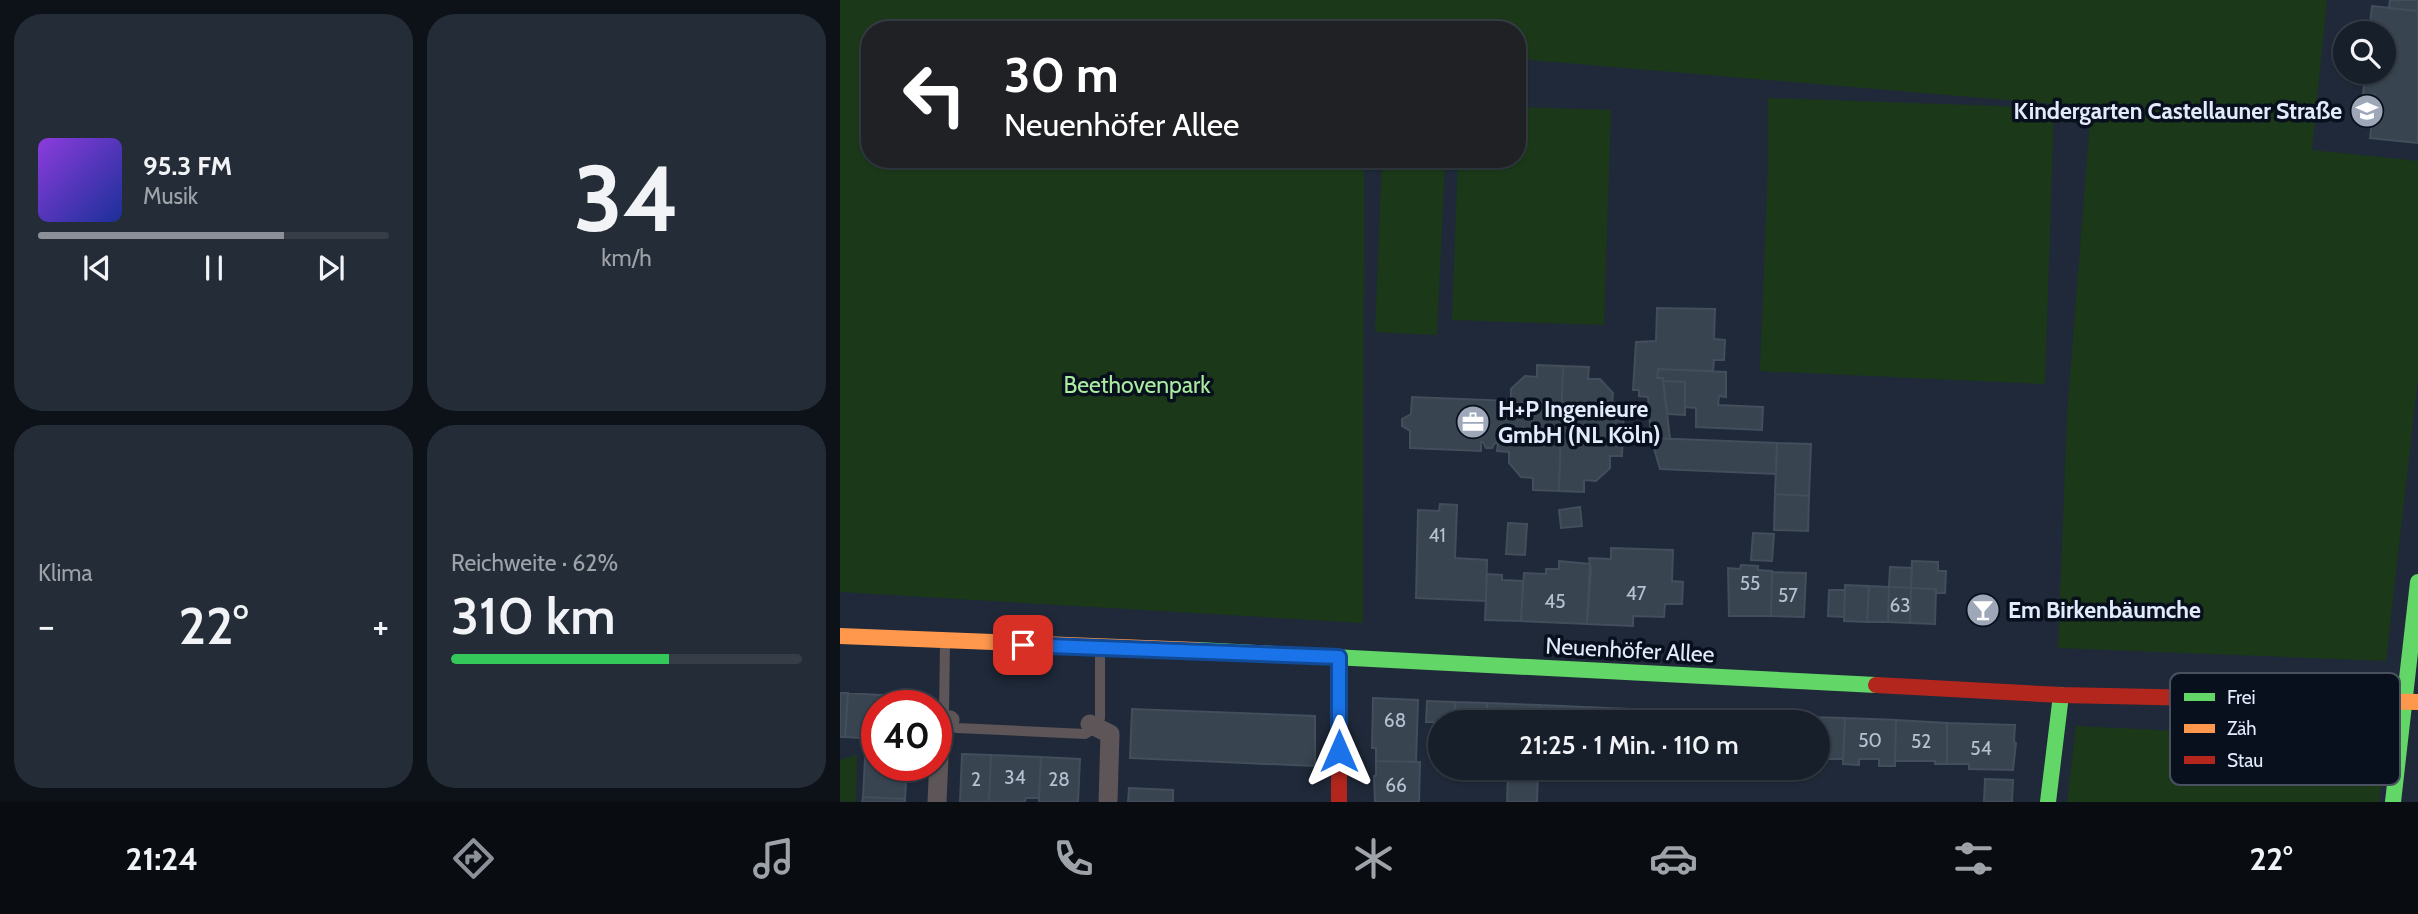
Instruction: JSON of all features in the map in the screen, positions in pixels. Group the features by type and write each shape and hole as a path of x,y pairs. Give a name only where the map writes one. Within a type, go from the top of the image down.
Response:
{"street":[{"path":"2400,763 2411,702 2418,582"},
{"name":"Neuenhöfer Allee","path":"840,636 1339,657 2061,695 2170,698"},
{"path":"1339,657 1339,802"},
{"path":"2048,802 2061,695"},
{"path":"1093,726 1110,734 1108,802"},
{"path":"937,802 938,781"}],"lane":[{"path":"944,690 945,640"},
{"path":"952,725 957,728 1085,734 1100,719 1100,648"}],"green space":[{"name":"Beethovenpark","path":"840,0 2327,0 2312,150 2418,161 2418,378 2386,661 2058,648 2067,415 2091,107 1526,60 1526,21 861,21 861,168 1364,168 1363,623 840,592"},
{"path":"1768,98 2054,108 2045,384 1760,371"},
{"path":"1526,107 1611,110 1604,325 1452,320 1458,168 1526,168"},
{"path":"1382,168 1445,168 1437,335 1375,332"},
{"path":"2076,726 2170,731 2170,785 2381,785 2379,802 2067,802"},
{"path":"857,755 856,802 840,801 840,760"}],"building":[{"path":"2390,0 2418,0 2418,11 2389,8"},
{"path":"2372,6 2418,11 2418,143 2370,138 2375,95 2363,94 2364,84 2396,84 2396,21 2370,21"},
{"path":"1657,308 1715,309 1714,339 1725,340 1724,360 1714,360 1713,371 1658,369 1657,378 1663,378 1670,439 1651,438 1648,397 1639,396 1639,390 1633,390 1636,342 1656,341"},
{"path":"1537,365 1563,366 1559,491 1533,490 1533,478 1521,477 1509,463 1509,452 1497,451 1498,443 1492,448 1486,448 1481,442 1481,451 1410,448 1410,431 1402,426 1402,419 1411,414 1412,397 1511,401 1511,389 1525,376 1537,377"},
{"path":"1563,366 1589,367 1588,379 1600,379 1613,393 1612,405 1624,405 1622,456 1610,456 1610,468 1596,481 1584,480 1584,492 1559,491"},
{"path":"1658,369 1726,372 1726,397 1719,396 1718,405 1763,407 1762,430 1696,427 1696,408 1685,407 1685,382 1663,381 1663,378 1657,378"},
{"path":"1663,381 1685,382 1685,415 1667,414"},
{"path":"1651,438 1777,443 1776,474 1660,469"},
{"path":"1777,443 1811,444 1809,496 1775,494"},
{"path":"1775,494 1809,496 1808,531 1774,530"},
{"path":"1440,504 1457,505 1455,558 1487,560 1486,601 1416,598 1418,510 1439,511"},
{"path":"1580,507 1582,526 1561,528 1559,510"},
{"path":"1508,523 1527,524 1525,555 1506,554"},
{"path":"1753,533 1774,534 1772,561 1751,560"},
{"path":"1611,548 1673,550 1672,581 1683,582 1682,604 1665,604 1664,617 1633,616 1633,626 1587,624 1591,569 1589,558 1611,559"},
{"path":"1559,561 1590,564 1587,624 1521,621 1524,573 1546,574 1546,569 1559,569"},
{"path":"1912,561 1938,562 1938,571 1946,571 1945,593 1936,593 1936,589 1911,588"},
{"path":"1741,565 1758,566 1758,570 1772,571 1771,616 1729,616 1728,568 1740,569"},
{"path":"1890,567 1912,568 1911,588 1889,587"},
{"path":"1772,572 1806,573 1804,617 1771,616"},
{"path":"1487,574 1502,575 1502,580 1523,581 1521,621 1485,620"},
{"path":"1845,585 1869,586 1867,622 1844,621"},
{"path":"1869,586 1889,587 1888,622 1867,622"},
{"path":"1889,587 1911,588 1910,623 1888,622"},
{"path":"1911,588 1936,589 1935,624 1910,623"},
{"path":"1829,590 1845,590 1844,617 1828,616"},
{"path":"840,693 848,693 845,737 840,737"},
{"path":"848,693 861,694 861,738 845,737"},
{"path":"1373,698 1418,700 1416,762 1376,761 1376,748 1372,748"},
{"path":"1427,701 1455,702 1455,710 1428,710 1426,722"},
{"path":"1455,702 1487,703 1487,710 1455,710"},
{"path":"1487,703 1540,705 1540,710 1487,710"},
{"path":"1540,705 1584,707 1584,710 1540,710"},
{"path":"1584,707 1652,710 1584,710"},
{"path":"1132,709 1315,716 1315,766 1130,758"},
{"path":"1830,718 1845,718 1843,759 1830,759"},
{"path":"1845,718 1896,720 1895,766 1879,766 1879,759 1859,759 1859,765 1843,764"},
{"path":"1896,720 1947,723 1947,764 1935,764 1935,761 1895,761"},
{"path":"1947,723 2015,725 2013,770 1969,769 1969,764 1947,764"},
{"path":"962,754 991,755 989,802 960,802"},
{"path":"991,755 1041,757 1039,798 1026,798 1025,802 989,802"},
{"path":"1041,757 1080,759 1078,802 1039,802"},
{"path":"1376,761 1420,762 1419,802 1375,802"},
{"path":"1985,779 2013,780 2012,802 1984,802"},
{"path":"1508,780 1538,780 1537,802 1507,802"},
{"path":"864,781 906,781 905,799 863,797"},
{"path":"1129,788 1173,790 1173,802 1128,802"},
{"path":"863,797 905,799 905,802 862,802"}],"traffic: fast":[{"path":"2400,740 2418,582"},
{"path":"1197,650 1876,685"},
{"path":"2048,802 2061,695"},
{"path":"2393,802 2395,785"}],"traffic: slow":[{"path":"840,636 1197,650"},
{"path":"2400,702 2418,702"}],"traffic: jam":[{"path":"1339,657 1339,802"},
{"path":"1876,685 2061,695 2170,697"}],"place":[{"name":"Kindergarten Castellauner Straße","path":"2367,111"},
{"name":"H+P Ingenieure GmbH (NL Köln)","path":"1473,422"},
{"name":"Em Birkenbäumche","path":"1983,610"}],"route":[{"path":"1023,645 1339,657 1339,751"}]}
